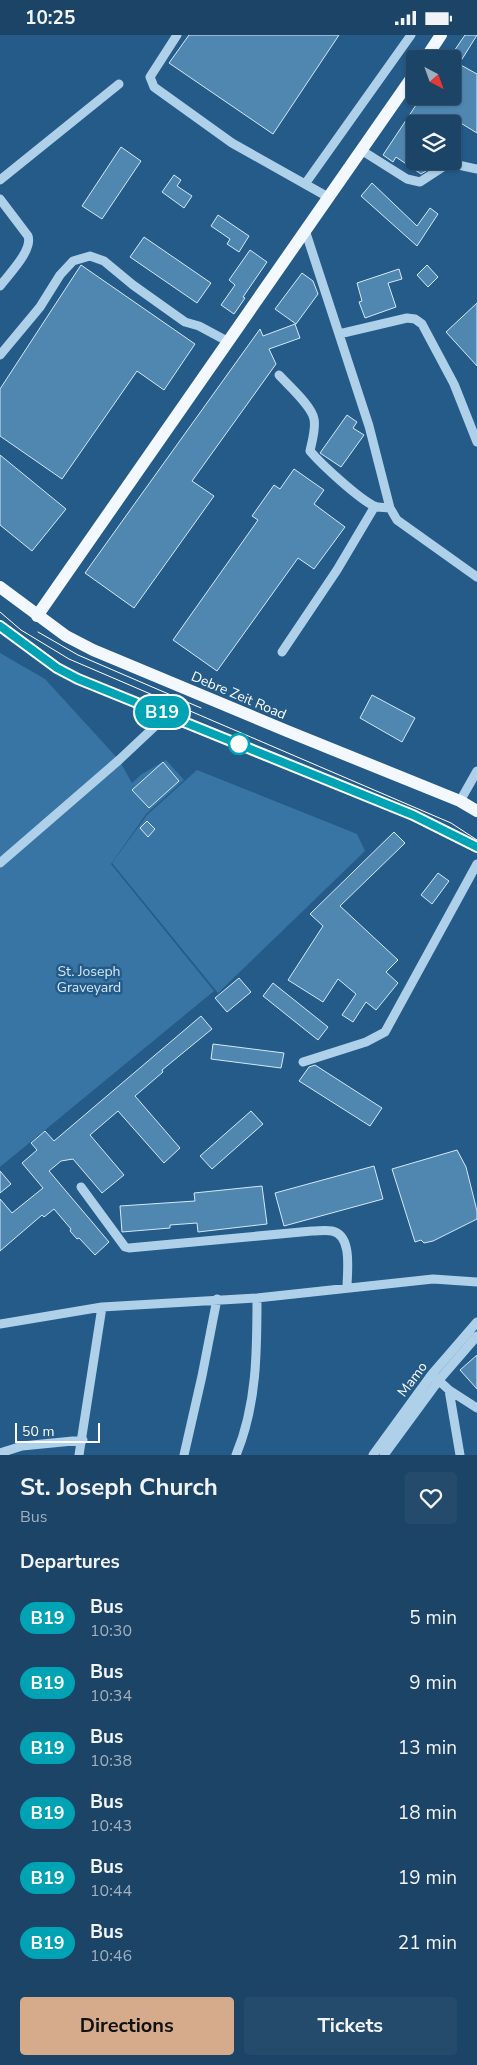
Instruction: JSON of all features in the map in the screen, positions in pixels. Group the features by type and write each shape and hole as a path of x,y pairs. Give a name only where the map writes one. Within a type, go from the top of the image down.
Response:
{"main road":[{"path":"431,50 441,35"},
{"path":"37,616 406,86"},
{"name":"Debre Zeit Road","path":"0,587 66,636 93,650 460,801 477,811"},
{"path":"0,626 57,668 71,675 413,815 477,847"}],"street":[{"path":"177,35 150,77 154,87 232,143 328,197"},
{"path":"305,184 411,35"},
{"path":"0,180 119,83"},
{"path":"361,150 407,179 420,182 449,163 477,169"},
{"path":"0,199 30,241 27,249 0,286"},
{"path":"306,230 369,425 390,508 397,520 477,577"},
{"path":"0,355 40,307 60,275 73,261 90,256 104,261 133,285 185,322 199,326 228,341"},
{"path":"339,334 407,318 415,319 422,324 454,384 477,442"},
{"path":"279,375 302,400 314,417 314,433 310,451 320,463 375,506 390,508"},
{"path":"282,652 337,570 375,506"},
{"path":"0,863 120,760 168,714"},
{"path":"460,801 477,771"},
{"path":"304,1062 366,1042 385,1031 477,864"},
{"path":"81,1187 125,1247 129,1248 312,1231 333,1231 341,1236 345,1245 347,1254 346,1288"},
{"path":"0,1324 102,1307 257,1297 433,1279 477,1282"},
{"path":"236,1455 243,1439 255,1380 257,1297"},
{"path":"184,1455 217,1299"},
{"path":"79,1455 83,1440 102,1307"},
{"name":"Mamo","path":"373,1455 436,1377 477,1322"},
{"path":"384,1455 436,1377 477,1335"},
{"path":"436,1377 449,1390 477,1408"},
{"path":"449,1390 460,1455"},
{"path":"0,1453 22,1446 83,1440"}],"green space":[{"name":"St. Joseph Graveyard","path":"0,653 45,679 119,760 132,783 142,774 166,760 184,780 146,814 111,864 214,991 0,1167"},
{"path":"197,770 357,834 365,851 218,993 112,863 147,815"}],"building":[{"path":"189,35 339,35 273,134 169,63"},
{"path":"465,35 477,35 461,61 461,50 455,50"},
{"path":"461,65 477,74 477,133 461,123 461,115 409,115 416,105 461,105"},
{"path":"406,120 406,164 396,157 393,162 383,155"},
{"path":"121,147 141,161 102,219 82,206"},
{"path":"415,170 427,170 421,174"},
{"path":"174,175 181,180 177,186 192,196 184,208 162,192"},
{"path":"372,183 417,226 430,208 438,214 417,246 361,196"},
{"path":"218,215 249,236 239,252 227,244 230,239 211,226"},
{"path":"144,237 211,283 197,303 130,257"},
{"path":"250,250 267,262 243,297 245,298 234,314 221,305 235,285 229,280"},
{"path":"81,265 195,344 164,390 137,371 62,479 0,436 0,389"},
{"path":"427,265 438,277 428,287 417,275"},
{"path":"399,269 402,279 388,283 396,307 365,318 359,302 362,301 357,283"},
{"path":"302,273 313,281 318,294 296,324 275,309"},
{"path":"477,303 477,366 446,332"},
{"path":"295,324 300,338 269,349 276,364 192,481 214,496 134,608 85,573 260,329 263,336"},
{"path":"347,415 357,422 353,428 364,435 341,467 320,453"},
{"path":"0,455 66,509 32,551 0,525"},
{"path":"294,469 324,490 314,504 345,527 314,569 298,558 217,671 173,640 258,520 252,516 274,485 280,489"},
{"path":"372,695 415,718 402,742 360,718"},
{"path":"163,762 179,781 149,808 132,790"},
{"path":"147,821 155,829 148,837 140,828"},
{"path":"394,832 405,843 340,906 398,960 386,972 398,983 376,1010 366,1002 353,1022 342,1015 356,994 338,979 323,1002 288,980 323,926 310,914"},
{"path":"438,873 449,881 432,904 421,895"},
{"path":"239,978 251,992 227,1012 215,998"},
{"path":"273,983 328,1027 318,1040 263,996"},
{"path":"201,1016 212,1029 162,1070 163,1072 135,1096 180,1148 164,1163 118,1111 90,1135 124,1175 102,1193 73,1159 61,1161 49,1171 109,1242 95,1255 79,1238 77,1239 54,1209 44,1217 42,1215 0,1251 0,1199 12,1213 43,1188 22,1163 37,1150 31,1143 45,1131 54,1141"},
{"path":"213,1044 284,1053 281,1068 211,1059"},
{"path":"315,1065 382,1108 370,1126 299,1081 309,1067"},
{"path":"251,1111 263,1124 212,1169 200,1156"},
{"path":"457,1150 466,1167 477,1211 477,1219 433,1241 424,1243 421,1240 415,1242 392,1169"},
{"path":"374,1166 383,1199 284,1226 275,1193"},
{"path":"0,1171 11,1184 0,1193"},
{"path":"262,1186 267,1224 198,1232 197,1223 170,1225 170,1228 122,1232 120,1206 195,1201 194,1193"},
{"path":"477,1355 477,1389 460,1370"}],"tram line":[{"path":"0,612 21,630 69,659 451,823 477,840"},
{"path":"38,632 78,655 201,708"}],"bus line":[{"name":"B19","path":"0,626 57,668 78,679 413,815 477,847"}]}
